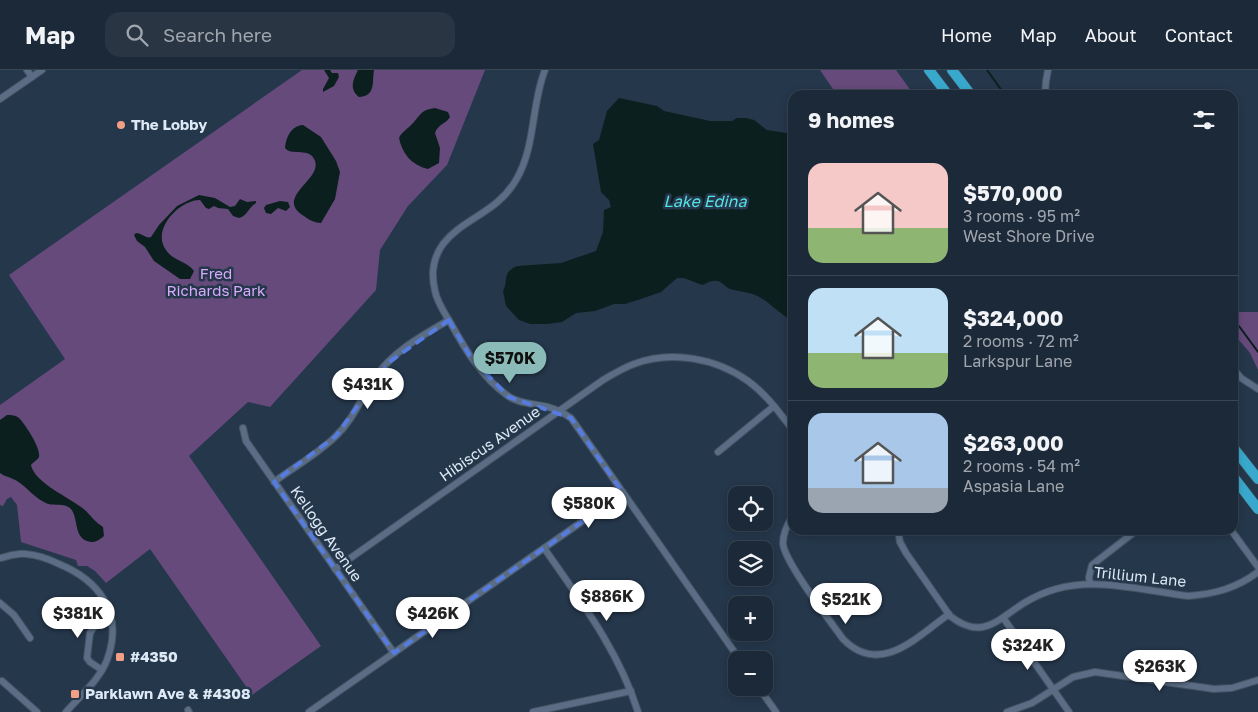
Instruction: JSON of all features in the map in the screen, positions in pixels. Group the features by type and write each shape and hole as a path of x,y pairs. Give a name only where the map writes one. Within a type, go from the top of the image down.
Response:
{"highway":[{"path":"929,70 944,90"},
{"path":"953,71 967,90"},
{"path":"1238,454 1258,479"},
{"path":"1238,483 1258,509"}],"street":[{"path":"27,70 32,77"},
{"path":"0,99 42,70"},
{"path":"545,70 536,98 528,153 523,168 516,181 495,205 450,237 442,246 436,257 433,269 435,292 471,358 484,375 509,397 529,405 559,411 571,418 734,651"},
{"path":"1045,90 1048,70"},
{"path":"274,482 324,447 336,436 349,422 375,378 404,348 449,320"},
{"name":"Hibiscus Avenue","path":"335,569 559,411 618,371 634,364 668,357 686,357 704,360 735,372 760,391 788,424"},
{"path":"1238,374 1258,389"},
{"path":"718,452 774,406"},
{"name":"Kellogg Avenue","path":"243,428 246,441 394,653"},
{"path":"309,712 623,493"},
{"path":"788,523 784,534 784,552 842,639 850,647 869,655 880,656 890,653 949,614"},
{"name":"Trillium Lane","path":"899,535 900,542 906,553 949,614 958,622 977,628 995,624 1038,595 1072,585 1090,584 1188,596 1204,595 1234,587 1258,572"},
{"path":"1090,584 1088,577 1092,565 1131,535"},
{"path":"1236,535 1258,567"},
{"path":"544,548 595,621 611,649 638,712"},
{"path":"0,558 26,554 40,556 81,574 100,593 106,604 111,621 112,643 109,656 102,670 66,712"},
{"path":"0,602 14,615 30,638"},
{"path":"1004,618 1069,712"},
{"path":"102,670 87,658 90,633 96,624 111,621"},
{"path":"1007,712 1032,703 1073,678 1095,672 1214,689 1232,688 1258,680"},
{"path":"2,681 37,712"},
{"path":"533,712 630,690"},
{"path":"765,696 776,712"}],"highlighted area":[{"path":"449,320 471,358 509,397 571,418 623,493 394,653 274,482 336,436 389,362"}],"green space":[{"name":"Fred Richards Park","path":"302,70 485,70 447,165 408,206 380,250 376,290 270,407 248,402 189,456 321,646 252,695 150,549 106,583 95,571 87,566 78,566 76,560 21,542 17,505 11,497 7,499 3,506 0,505 0,405 65,359 9,275"},
{"path":"820,70 896,70 910,90 834,90"},
{"path":"1238,312 1258,312 1258,370 1250,353 1238,339"}],"water":[{"path":"324,70 338,73 339,77 334,86 323,92 329,78"},
{"path":"358,70 374,70 371,91 359,97 353,88 353,81"},
{"name":"Lake Edina","path":"619,98 657,106 664,111 710,121 732,121 737,118 746,118 754,120 767,130 788,133 788,318 754,294 730,289 718,281 702,285 684,278 677,278 661,292 625,304 614,304 595,311 576,313 562,322 530,324 519,320 506,306 503,291 507,274 512,269 517,266 561,263 596,251 603,232 604,210 611,207 609,200 601,192 593,144 599,140 607,111"},
{"path":"435,108 448,112 450,117 435,133 440,148 439,163 428,169 417,165 408,158 402,149 399,138 423,112"},
{"path":"303,125 321,137 336,161 340,172 335,199 321,223 312,221 304,216 296,209 294,202 296,195 312,175 315,168 315,161 309,154 288,151 285,148 292,130"},
{"path":"199,195 215,198 230,207 235,206 240,199 247,202 256,201 256,203 239,218 233,216 228,209 214,206 209,209 206,208 200,200 192,201 176,211 165,225 162,242 169,254 188,265 194,271 190,279 180,279 154,261 134,235 138,233 151,237 159,225 177,206"},
{"path":"280,201 288,202 290,207 286,211 278,208 271,214 266,213 264,208 266,205"},
{"path":"7,415 19,418 38,448 39,457 31,465 34,472 46,484 86,511 103,527 104,536 92,542 83,539 78,531 73,512 70,508 43,502 17,481 0,473 0,420"}],"waterway":[{"path":"987,70 1001,90"},
{"path":"1238,325 1258,352"}],"place":[{"name":"The Lobby","path":"121,125"},
{"name":"#4350","path":"120,657"},
{"name":"Parklawn Ave & #4308","path":"75,694"}]}
